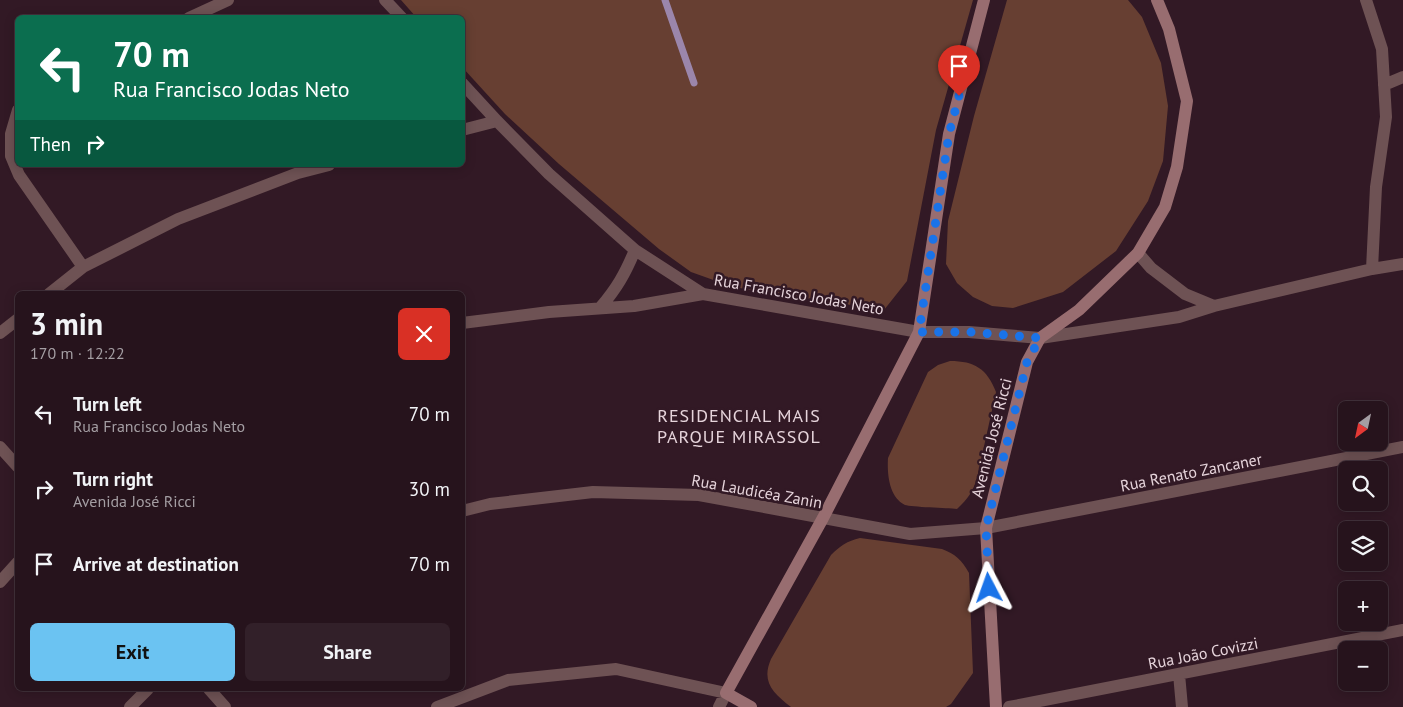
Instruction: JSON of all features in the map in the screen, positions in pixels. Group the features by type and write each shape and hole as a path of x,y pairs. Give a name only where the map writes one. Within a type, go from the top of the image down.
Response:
{"street":[{"path":"196,15 228,0"},
{"path":"385,0 399,15"},
{"path":"719,707 822,518 919,332 949,134 984,0"},
{"name":"Avenida José Ricci","path":"996,707 986,528 1027,362 1040,338 1079,310 1138,253 1165,207 1177,167 1187,101 1169,29 1157,0"},
{"path":"1366,0 1382,50 1386,117 1376,187 1372,269"},
{"path":"1384,85 1403,77"},
{"path":"465,86 549,174 635,250 703,294"},
{"path":"15,120 11,134 11,156 15,166"},
{"path":"465,129 497,121"},
{"path":"16,167 19,175 83,267"},
{"path":"53,291 83,267 178,219 298,173 321,167"},
{"path":"600,308 614,292 624,276 635,250"},
{"path":"1138,253 1151,268 1185,294 1214,306"},
{"name":"Rua Francisco Jodas Neto","path":"465,323 549,312 634,306 703,294 919,332 970,332 1040,338 1179,317 1214,306 1372,269 1403,264"},
{"path":"0,332 15,321"},
{"path":"0,447 15,464"},
{"name":"Rua Renato Zancaner","path":"986,528 1403,447"},
{"name":"Rua Laudicéa Zanin","path":"465,510 490,504 593,492 699,495 910,534 986,528"},
{"path":"0,582 15,565"},
{"name":"Rua João Covizzi","path":"1009,707 1403,630"},
{"path":"438,707 508,680 616,669 726,693 751,707"},
{"path":"1179,674 1182,707"},
{"path":"130,707 146,691"},
{"path":"211,691 225,707"}],"shaded area":[{"path":"401,0 973,0 936,130 907,281 884,310 733,287 691,272 659,249 559,164 505,114 465,70 465,15 414,15"},
{"path":"1007,0 1128,0 1142,17 1161,63 1168,106 1163,161 1148,201 1116,251 1063,292 1013,308 992,306 973,297 957,283 946,264 948,221 974,116"},
{"path":"950,361 959,361 979,368 989,377 996,392 977,478 970,495 957,509 905,505 895,497 892,491 888,471 888,458 928,372 938,365"},
{"path":"860,538 942,549 958,558 969,573 973,673 951,704 946,707 791,707 770,686 767,674 771,659 831,555 844,544"}],"waterway":[{"path":"665,0 694,83"}],"district":[{"name":"RESIDENCIAL MAIS PARQUE MIRASSOL","path":"739,426"}],"route":[{"path":"959,96 949,134 919,332 970,332 1040,338 1027,362 986,528 989,588"}]}
